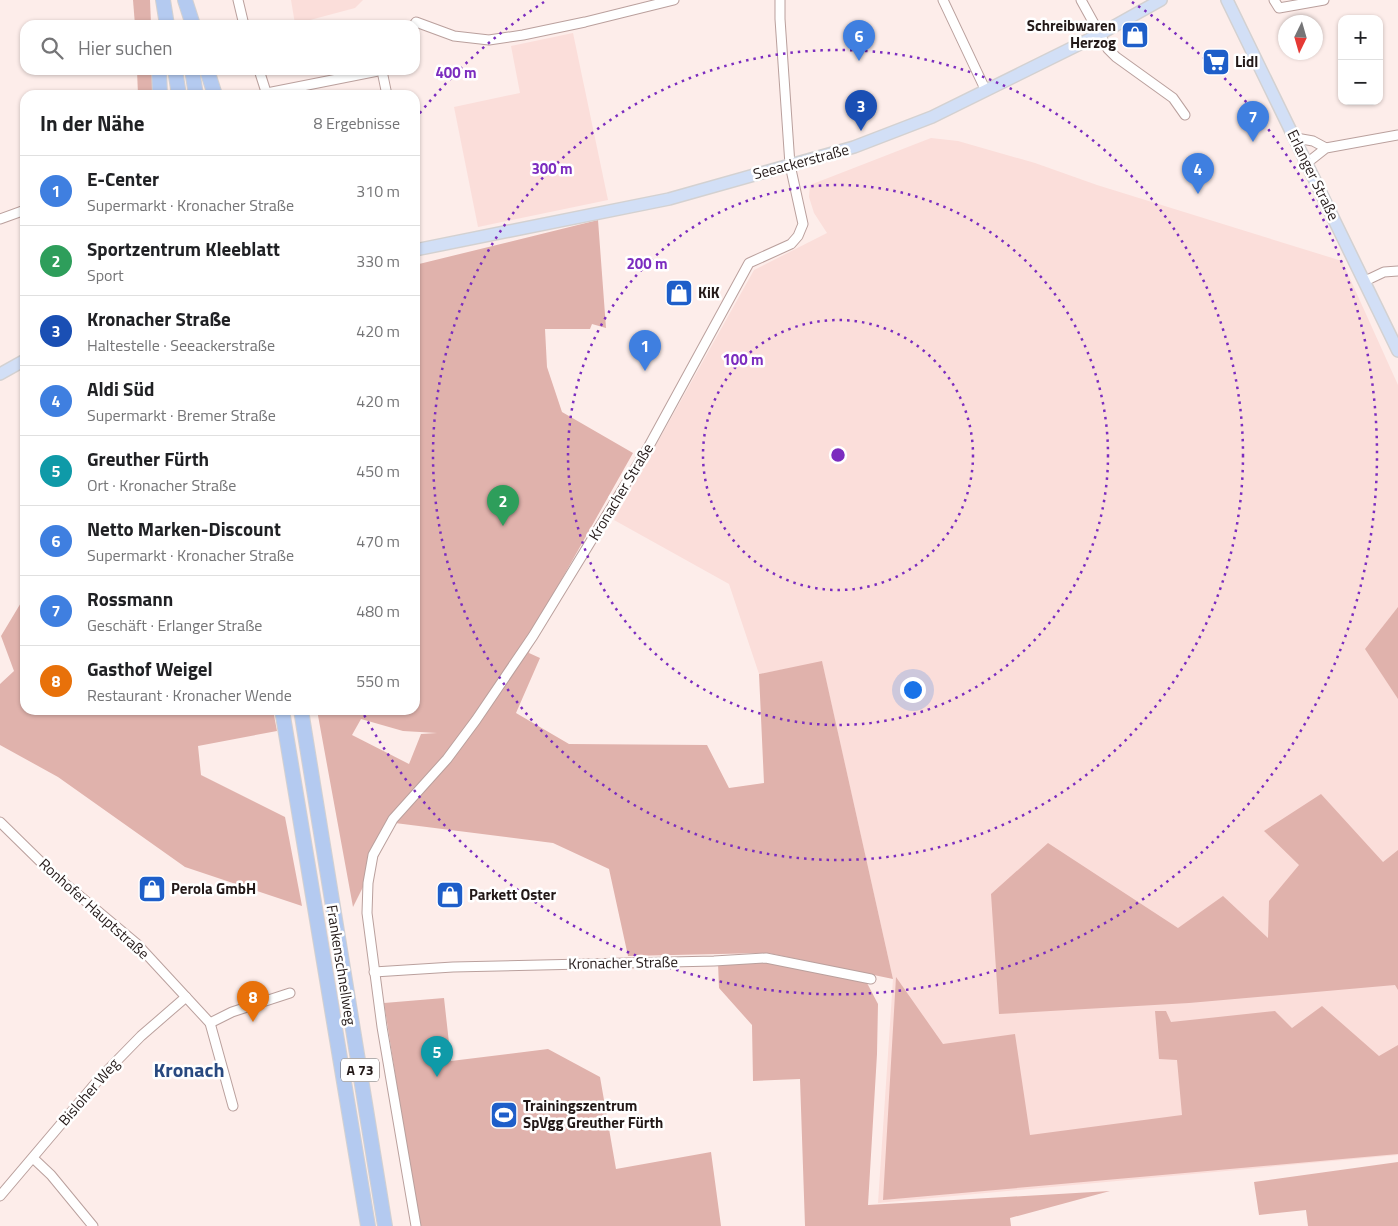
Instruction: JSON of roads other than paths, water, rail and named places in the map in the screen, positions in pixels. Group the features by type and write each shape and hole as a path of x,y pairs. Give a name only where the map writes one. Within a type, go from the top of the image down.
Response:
{"highway":[{"path":"156,0 157,20"},
{"path":"163,0 166,20"},
{"path":"184,0 185,20"},
{"path":"184,0 191,20"},
{"path":"159,75 160,90"},
{"path":"176,75 178,90"},
{"path":"193,75 195,90"},
{"path":"209,75 213,90"},
{"name":"Frankenschnellweg","path":"283,715 368,1226"},
{"name":"Frankenschnellweg","path":"302,715 386,1226"}],"main road":[{"name":"Seeackerstraße","path":"420,249 669,198 839,152 932,117 1100,34 1161,0"},
{"name":"Erlanger Straße","path":"1227,0 1296,138 1398,351"},
{"path":"0,374 20,363"}],"street":[{"path":"238,0 243,20"},
{"path":"420,26 454,36 488,40 567,26 674,0"},
{"name":"Kronacher Straße","path":"416,1226 374,972 367,914 368,883 373,855 393,820 447,759 533,636 649,446 750,263 791,244 798,236 803,224 790,165 780,0"},
{"path":"943,0 986,90"},
{"path":"1081,0 1108,49 1116,57 1173,98 1185,115"},
{"path":"1274,0 1279,8 1324,0"},
{"path":"261,75 266,90"},
{"path":"287,90 362,75"},
{"path":"383,75 386,90"},
{"path":"1307,163 1326,148 1398,135"},
{"path":"1296,138 1312,141 1326,148"},
{"path":"0,219 20,212"},
{"path":"1365,281 1384,272 1398,271"},
{"name":"Ronhofer Hauptstraße","path":"0,822 51,872 137,944 210,1023 233,1106"},
{"name":"Kronacher Straße","path":"374,972 453,967 714,961 766,958 871,979"},
{"path":"210,1023 232,1012 290,994"},
{"name":"Bisloher Weg","path":"0,1196 100,1078 141,1036 186,997"},
{"path":"33,1158 51,1175 93,1226"}],"place":[{"name":"Schreibwaren Herzog","path":"1135,35"},
{"name":"Netto Marken-Discount","path":"859,61"},
{"name":"Lidl","path":"1216,62"},
{"name":"Kronacher Straße","path":"861,131"},
{"name":"Rossmann","path":"1253,142"},
{"name":"Aldi Süd","path":"1198,194"},
{"name":"KiK","path":"679,293"},
{"name":"E-Center","path":"645,371"},
{"name":"Sportzentrum Kleeblatt","path":"503,526"},
{"name":"Perola GmbH","path":"152,889"},
{"name":"Parkett Oster","path":"450,895"},
{"name":"Gasthof Weigel","path":"253,1022"},
{"name":"Greuther Fürth","path":"437,1077"},
{"name":"Trainingszentrum SpVgg Greuther Fürth","path":"504,1115"}],"district":[{"name":"Kronach","path":"189,1070"}]}
